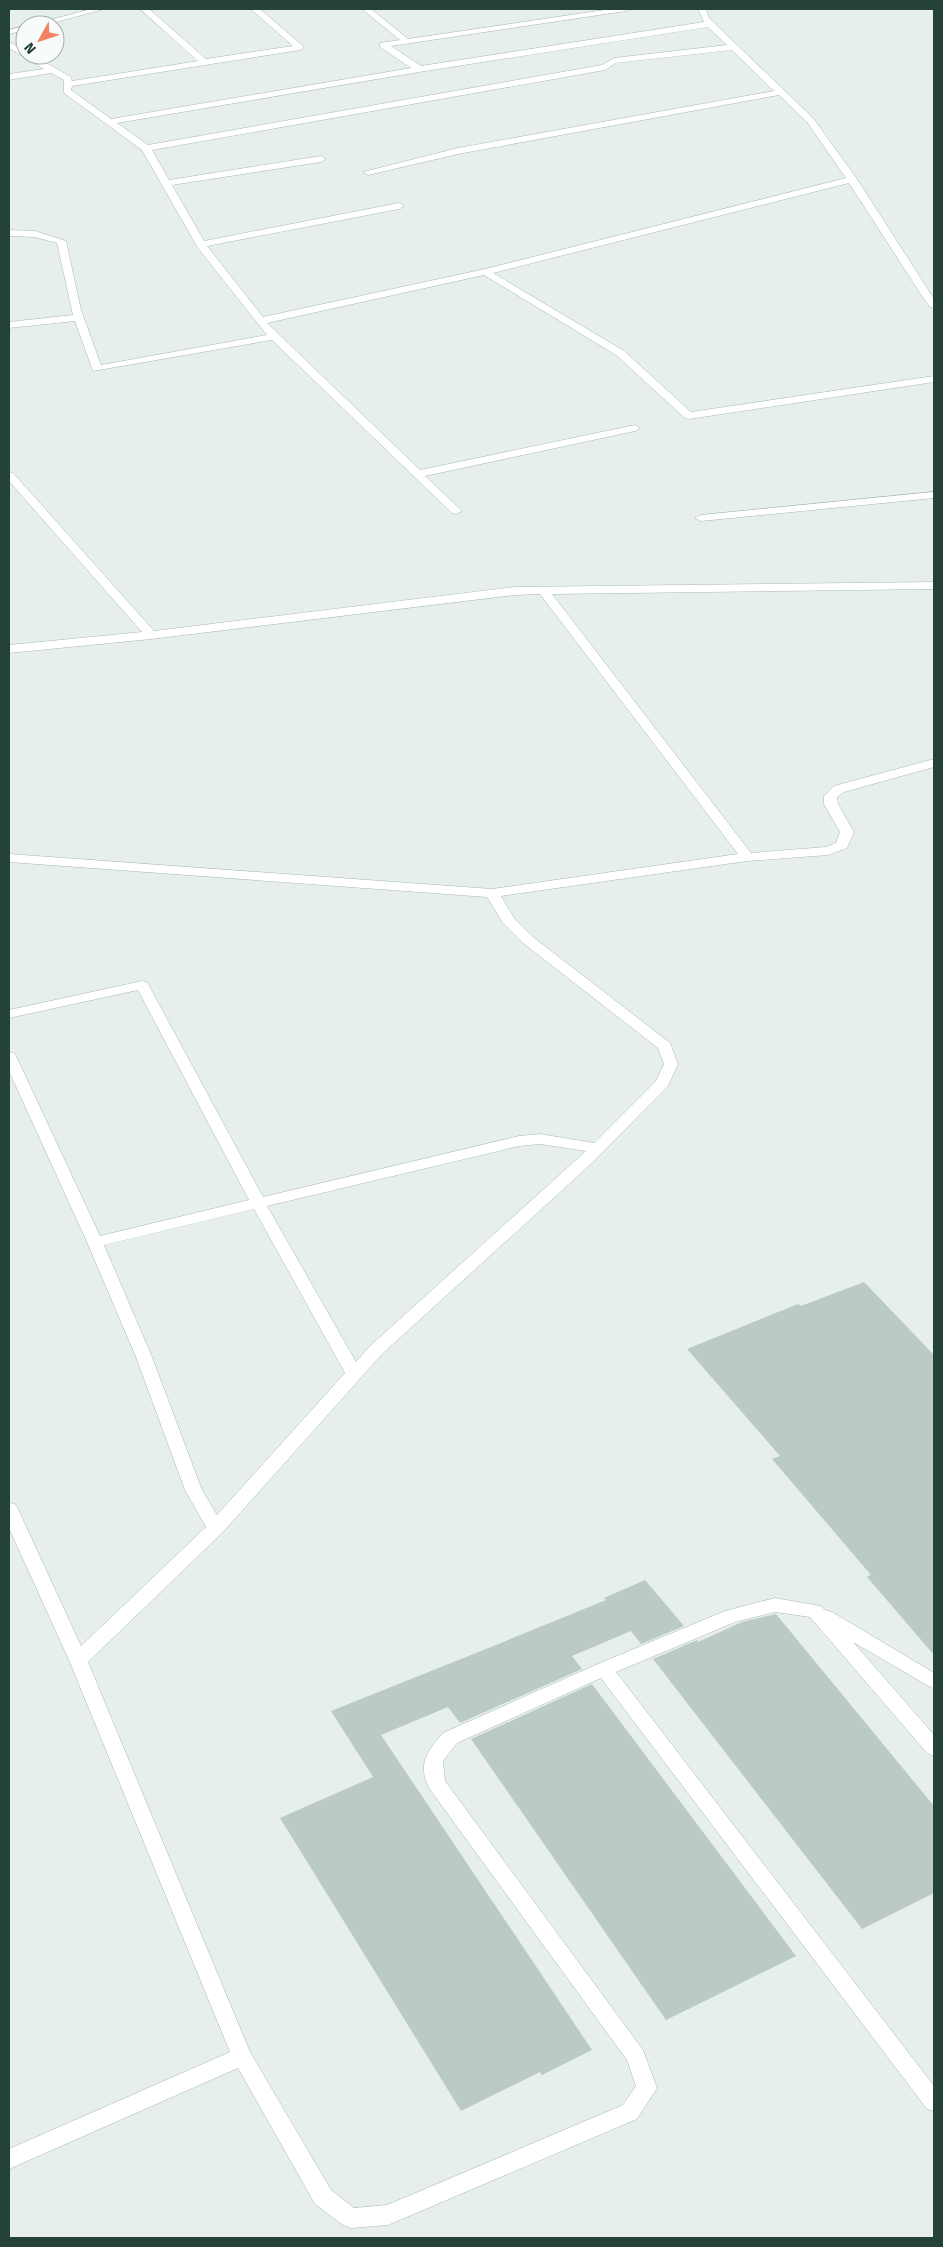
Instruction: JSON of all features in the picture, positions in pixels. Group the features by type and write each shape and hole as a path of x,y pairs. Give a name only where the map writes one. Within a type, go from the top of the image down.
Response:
{"street":[{"path":"65,17 100,9"},
{"path":"144,9 204,62"},
{"path":"68,84 300,47 254,9"},
{"path":"366,9 406,41"},
{"path":"419,69 383,44 626,9"},
{"path":"702,9 705,19 810,120 930,295 934,305"},
{"path":"109,122 419,69 710,24"},
{"path":"146,148 605,67 614,61 734,47"},
{"path":"43,65 68,80 67,91 146,148 201,244 260,321 274,337 456,511"},
{"path":"9,77 52,70"},
{"path":"368,172 458,151 781,92"},
{"path":"165,183 321,159"},
{"path":"260,321 485,272 852,179"},
{"path":"201,244 399,206"},
{"path":"9,233 35,234 61,241 79,317 97,369 274,337"},
{"path":"485,272 620,353 689,416 934,379"},
{"path":"9,325 79,317"},
{"path":"417,474 635,428"},
{"path":"9,475 151,635"},
{"path":"701,518 934,495"},
{"path":"9,649 151,635 515,591 934,585"},
{"path":"543,590 747,857"},
{"path":"9,858 492,893 747,857 828,851 842,845 847,832 831,804 830,796 839,790 934,763"},
{"path":"78,1660 216,1528 376,1350 597,1148 662,1083 671,1064 665,1046 528,940 508,920 492,893"},
{"path":"9,1014 142,985 258,1203 354,1374"},
{"path":"9,1056 95,1242 144,1357 194,1490 216,1528"},
{"path":"95,1242 520,1141 540,1139 597,1148"},
{"path":"9,1509 78,1660 242,2056 323,2197 351,2218 388,2215 630,2112 647,2088 636,2056 436,1783 433,1759 450,1738 604,1669 730,1616 775,1605 815,1610 934,1682"},
{"path":"815,1610 934,1748"},
{"path":"604,1669 934,2102"},
{"path":"9,2159 242,2056"}],"building":[{"path":"864,1282 934,1355 934,1655 867,1577 871,1575 772,1459 780,1456 687,1349 798,1304 801,1306"},
{"path":"645,1580 684,1626 641,1644 631,1631 572,1656 582,1669 460,1723 448,1707 381,1735 592,2050 542,2075 540,2072 461,2111 280,1818 373,1777 331,1711 606,1600 604,1598"},
{"path":"776,1614 934,1806 934,1893 862,1929 653,1659 697,1640 698,1642 742,1622"},
{"path":"592,1684 796,1956 666,2020 471,1739"}]}
